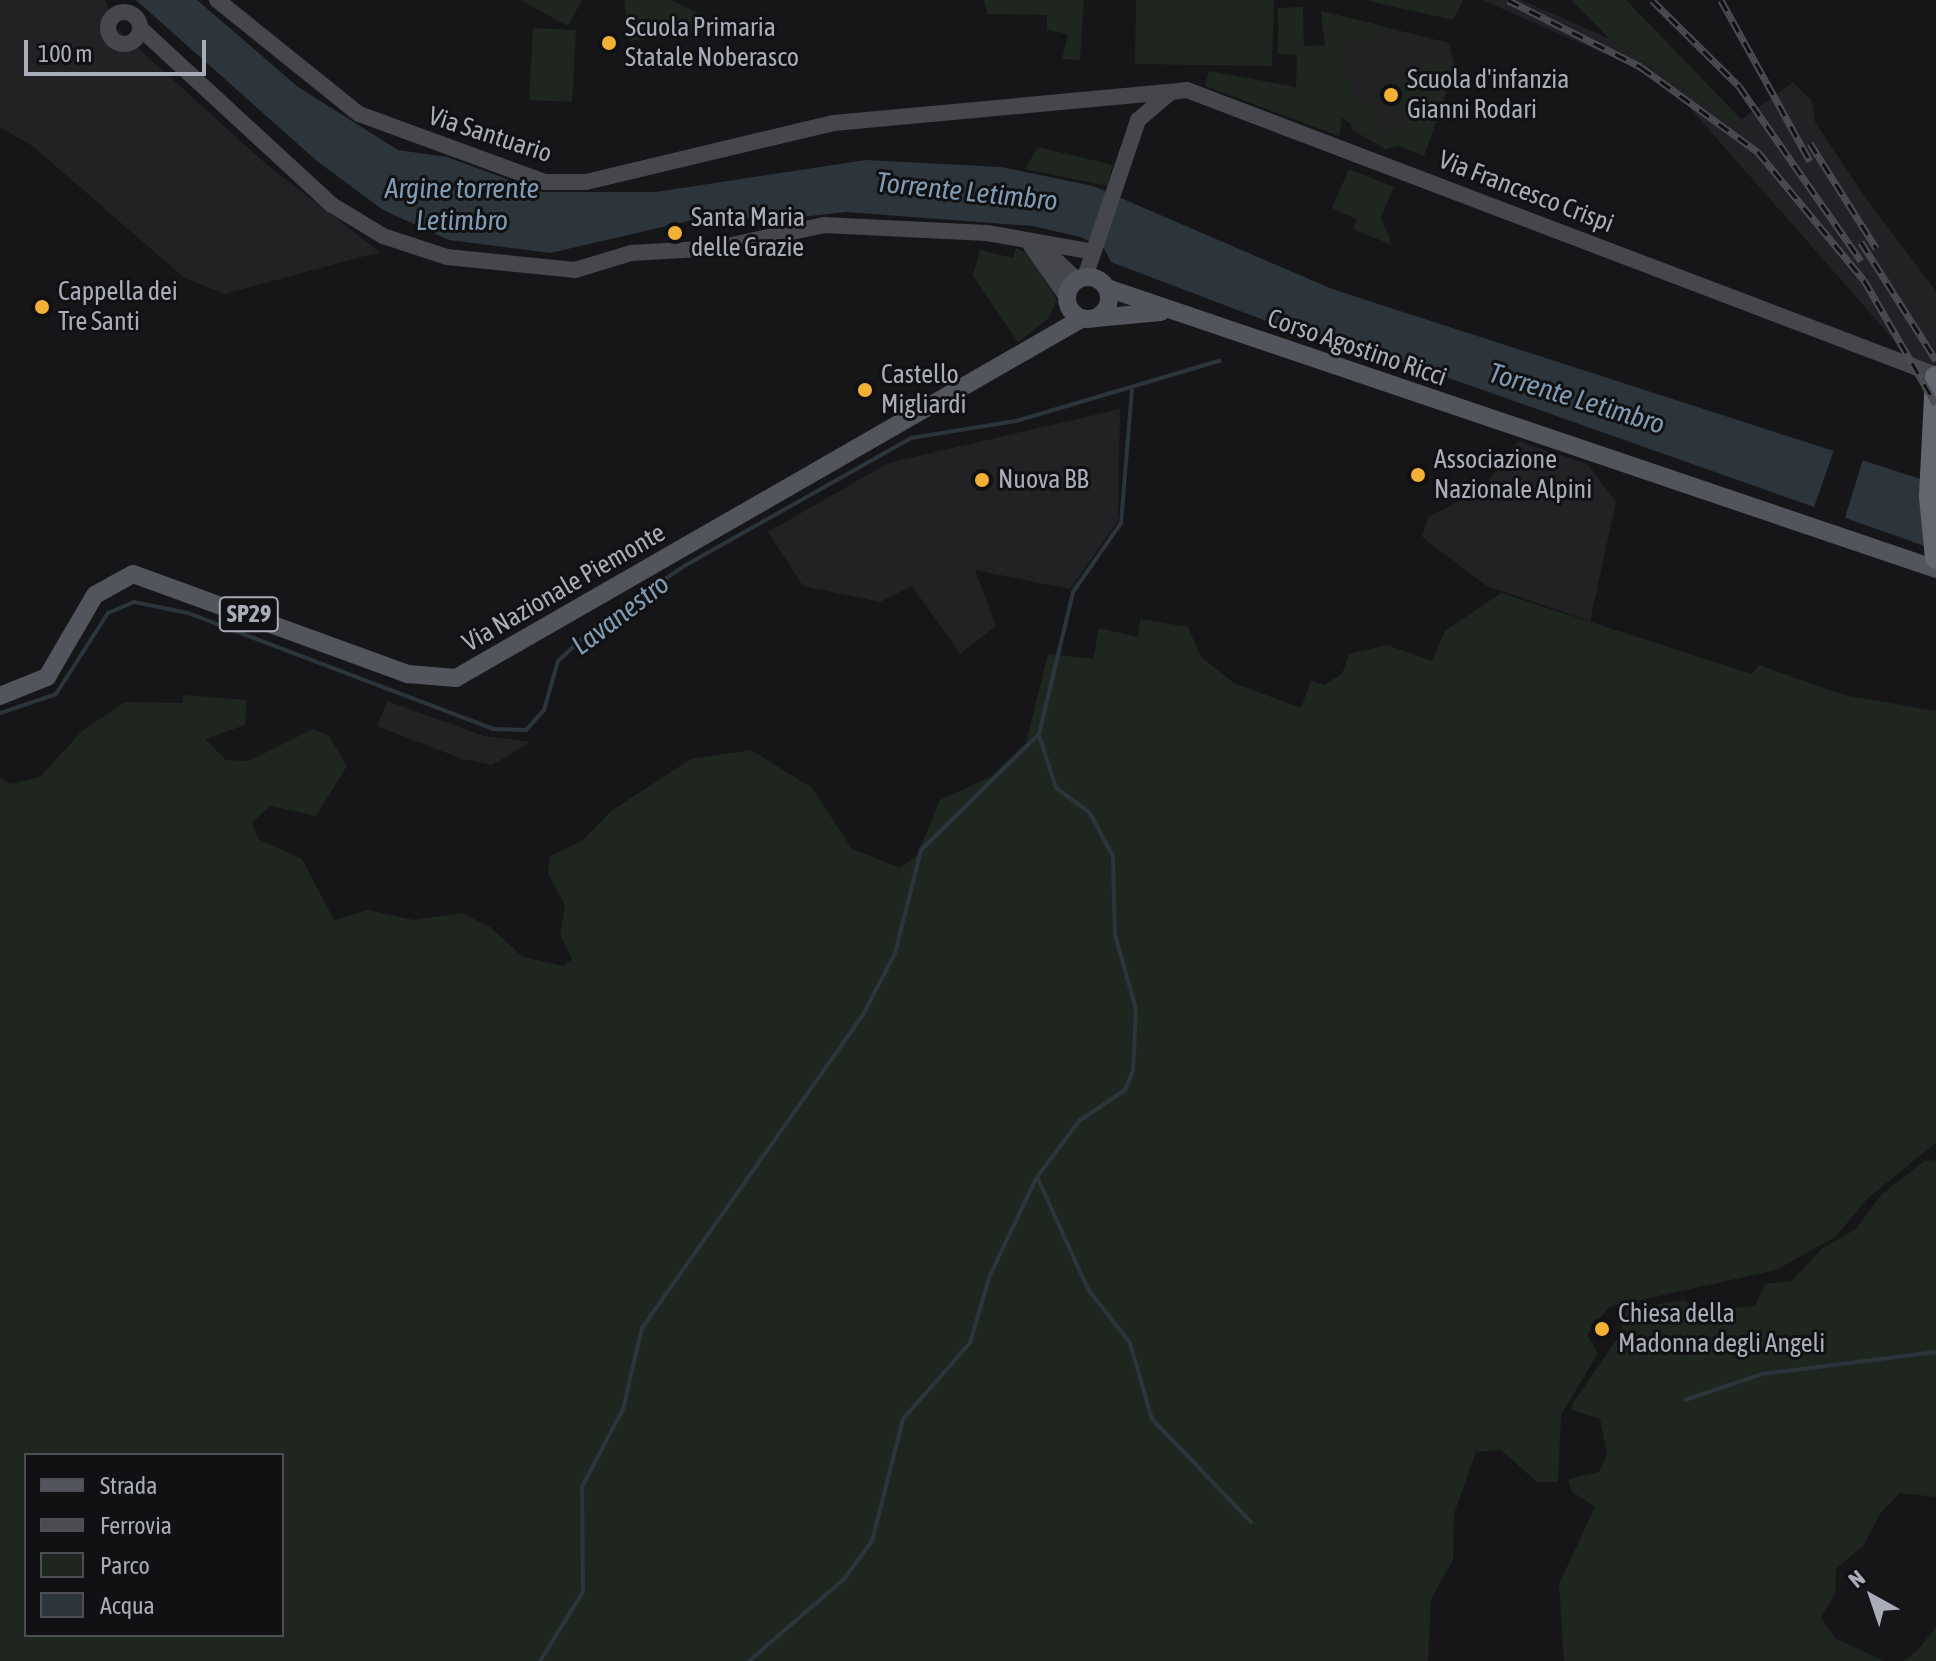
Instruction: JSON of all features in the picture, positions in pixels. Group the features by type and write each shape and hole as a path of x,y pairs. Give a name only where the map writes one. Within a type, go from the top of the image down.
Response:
{"highway":[{"path":"1936,376 1936,558"}],"main road":[{"name":"Corso Agostino Ricci","path":"1081,278 1269,347 1936,569"},
{"name":"Via Nazionale Piemonte","path":"1032,346 1081,278"},
{"path":"1067,300 1089,319 1109,302 1107,288"},
{"name":"Corso Agostino Ricci","path":"1089,319 1172,312"},
{"name":"Via Nazionale Piemonte","path":"0,696 47,677 95,595 133,574 408,674 456,678 1032,346 1089,319"}],"street":[{"name":"Via Santuario","path":"217,0 359,114 545,182 586,182 834,123 1008,107"},
{"path":"135,35 126,6 113,17 109,32 135,35 154,49 332,205 383,236 476,262 585,268 631,253 718,248 824,225 987,233 1030,244 1090,248"},
{"path":"1030,244 1081,278 1138,120 1171,92"},
{"name":"Via Francesco Crispi","path":"1008,107 1171,92 1213,96 1936,376"},
{"path":"1030,244 1067,300"}],"shaded area":[{"path":"0,0 105,0 116,28 266,164 380,252 224,294 183,277 34,147 0,127"},
{"path":"1482,0 1521,0 1610,39 1735,124 1793,82 1812,101 1815,122 1865,197 1936,291 1936,414 1893,339 1683,100 1626,63"},
{"name":"Scuola d'infanzia Gianni Rodari","path":"1321,11 1449,43 1455,68 1424,156 1400,146 1385,149 1352,130"},
{"path":"1120,409 1118,521 1070,589 975,570 996,626 960,654 912,586 880,602 803,586 768,532 888,463"},
{"path":"1518,441 1587,464 1616,502 1590,621 1487,586 1422,537 1428,517 1483,489"},
{"path":"387,701 484,736 531,742 492,765 462,759 377,726"}],"green space":[{"path":"520,0 582,0 568,26"},
{"path":"624,0 671,0 706,17 713,29 630,41"},
{"path":"984,0 1084,0 1080,60 1062,59 1068,34 1047,30 1047,15 987,14"},
{"path":"1136,0 1274,0 1272,66 1135,64"},
{"path":"1364,0 1463,0 1453,20"},
{"path":"1571,0 1626,0 1741,119 1735,124 1610,39"},
{"path":"1303,7 1304,46 1325,45 1321,11 1387,27 1359,46 1355,39 1342,47 1348,59 1339,65 1361,104 1369,100 1383,137 1408,123 1387,86 1427,63 1455,68 1424,156 1400,146 1385,149 1342,118 1339,136 1205,86 1209,71 1296,87 1297,55 1278,54 1278,8"},
{"path":"533,28 576,30 572,102 529,100"},
{"path":"1038,147 1113,165 1107,186 1025,169"},
{"path":"1349,169 1394,187 1381,217 1392,245 1353,229 1357,219 1332,208"},
{"path":"1016,248 1029,254 1057,300 1048,319 1018,342 973,276 980,250 1013,258"},
{"path":"1501,593 1752,674 1759,665 1844,695 1936,711 1936,1143 1868,1198 1835,1237 1776,1270 1609,1307 1587,1335 1598,1353 1561,1415 1558,1482 1537,1482 1501,1450 1476,1452 1454,1514 1453,1560 1431,1599 1428,1661 0,1661 0,778 10,784 40,777 82,731 125,702 183,703 183,695 247,700 245,725 205,739 226,760 249,761 313,729 329,736 347,766 316,816 271,806 252,822 258,839 302,859 334,920 367,910 414,920 462,913 490,927 523,957 563,966 572,959 560,935 565,905 548,874 550,856 582,841 611,811 691,759 751,750 812,788 852,849 900,868 917,855 940,800 990,777 1026,743 1048,654 1093,659 1099,628 1138,637 1140,619 1188,627 1201,657 1234,683 1301,708 1311,681 1324,685 1342,674 1349,654 1387,645 1432,661 1445,631"},
{"path":"1936,1160 1936,1497 1900,1493 1881,1512 1864,1545 1836,1569 1835,1594 1821,1617 1835,1638 1884,1661 1564,1661 1559,1584 1595,1507 1571,1491 1568,1479 1599,1472 1607,1455 1600,1419 1572,1410 1573,1403 1621,1333 1626,1309 1684,1300 1700,1311 1755,1306 1765,1284 1791,1281 1823,1248 1856,1229 1881,1195 1924,1161"},
{"path":"1936,1627 1936,1661 1903,1661 1917,1651"}],"water":[{"name":"Argine torrente Letimbro","path":"136,0 197,0 298,87 398,150 447,157 542,192 656,192 866,160 1001,167 1093,186 1332,289 1936,484 1936,550 1432,372 1269,322 1111,262 1104,248 1080,237 1033,226 846,212 775,220 710,216 550,253 449,240 383,210 317,161"}],"pier":[{"path":"1835,447 1864,456 1844,521 1813,510"}],"waterway":[{"name":"Lavanestro","path":"0,713 56,694 108,613 134,602 188,613 494,729 526,730 544,710 558,661 597,625 686,565 911,438 1016,421 1219,361"},
{"path":"540,1661 583,1592 582,1487 623,1409 642,1328 863,1015 895,953 921,850 1039,734 1073,592 1121,523 1132,389"},
{"path":"749,1661 844,1579 872,1541 903,1419 970,1343 990,1275 1037,1177 1079,1121 1125,1090 1133,1071 1136,1009 1115,935 1113,856 1089,812 1056,788 1039,735"},
{"path":"1038,1179 1088,1289 1130,1343 1152,1419 1251,1522"},
{"path":"1685,1400 1762,1374 1936,1352"}],"railway":[{"path":"1508,0 1641,67 1758,152 1864,280 1936,404"},
{"path":"1652,0 1739,86 1861,261"},
{"path":"1721,0 1810,161"},
{"path":"1810,143 1876,248"},
{"path":"1861,242 1936,360"}],"place":[{"name":"Scuola Primaria Statale Noberasco","path":"609,43"},
{"name":"Scuola d'infanzia Gianni Rodari","path":"1391,95"},
{"name":"Santa Maria delle Grazie","path":"675,233"},
{"name":"Cappella dei Tre Santi","path":"42,307"},
{"name":"Castello Migliardi","path":"865,390"},
{"name":"Associazione Nazionale Alpini","path":"1418,475"},
{"name":"Nuova BB","path":"982,480"},
{"name":"Chiesa della Madonna degli Angeli","path":"1602,1329"}],"water label":[{"name":"Torrente Letimbro","path":"967,191"},
{"name":"Torrente Letimbro","path":"1577,398"}]}
